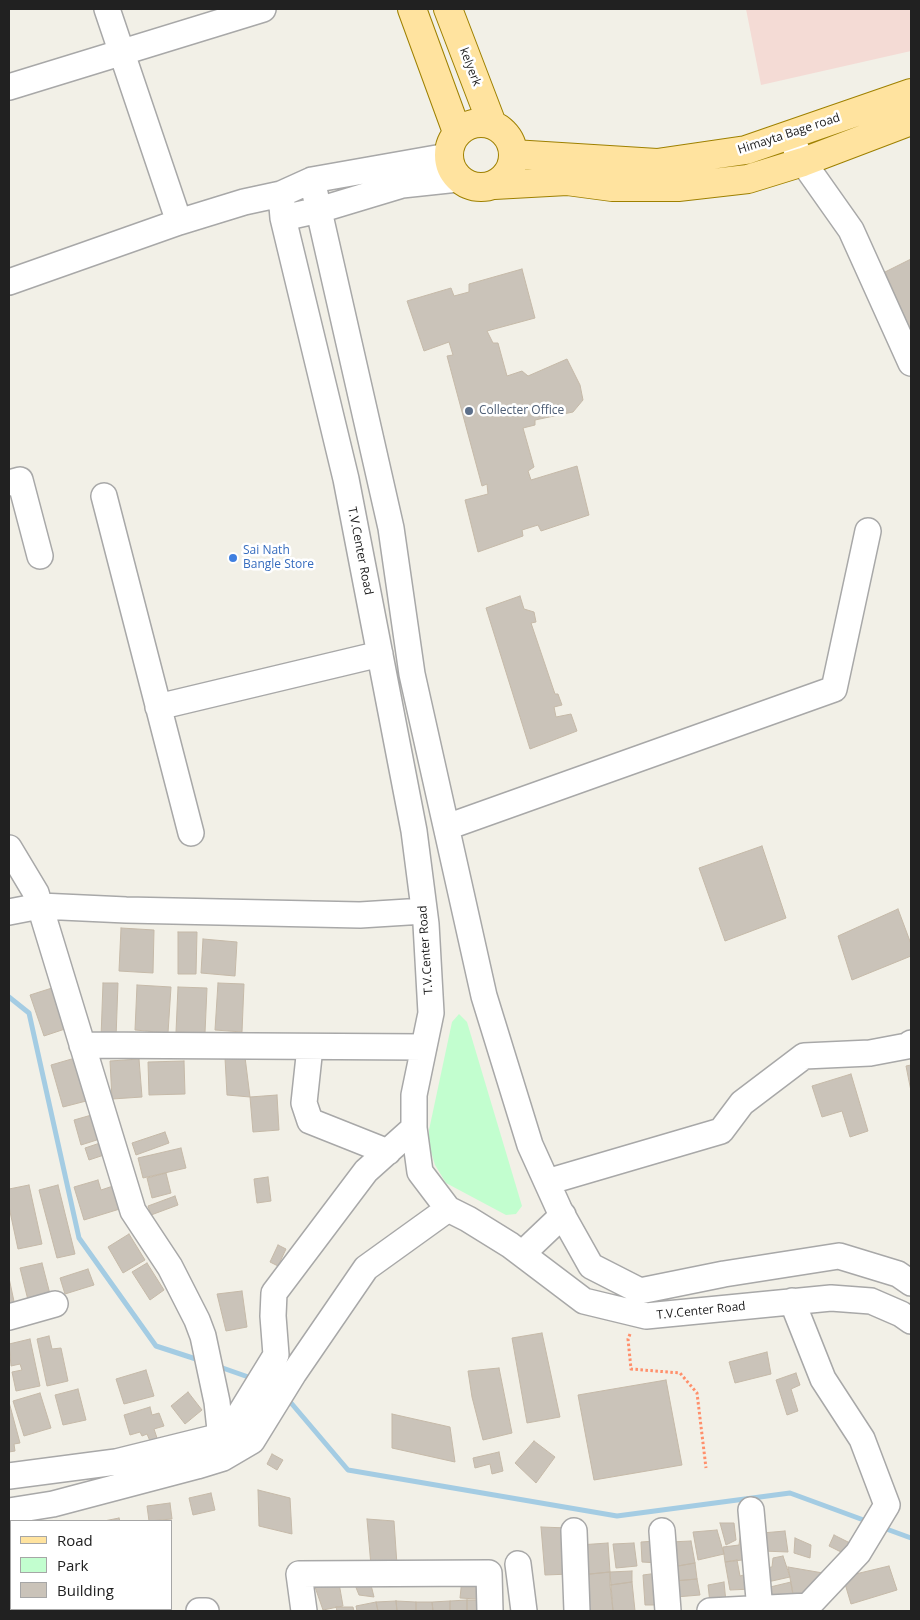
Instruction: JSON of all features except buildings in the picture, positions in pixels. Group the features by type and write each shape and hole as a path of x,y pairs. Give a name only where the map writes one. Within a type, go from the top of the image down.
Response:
{"main road":[{"path":"412,9 455,156 475,187 567,181 612,187 678,187 748,179 803,162 911,121"},
{"name":"kelyerk","path":"448,9 492,124"},
{"name":"Himayta Bage road","path":"513,154 657,163 746,150 911,94"},
{"path":"455,156 464,126 483,122 501,129 512,145 512,164 502,180 494,185"}],"street":[{"path":"107,9 179,222"},
{"path":"9,86 263,9"},
{"path":"789,136 803,162 851,230 911,363"},
{"path":"9,282 179,222 244,202 281,194 312,180 455,156"},
{"path":"283,218 319,210 402,185 455,156"},
{"path":"312,180 391,528 412,674 484,996 530,1145 563,1215 591,1266 640,1291 724,1274 839,1256 898,1274 911,1283"},
{"name":"T.V.Center Road","path":"281,194 283,218 346,479 414,832 424,911 431,1013 414,1095 414,1128 420,1172 448,1209 468,1219 522,1254 584,1301 646,1316 831,1298 871,1302 901,1314 911,1321"},
{"path":"9,483 20,480 40,556"},
{"path":"104,496 191,833"},
{"path":"447,827 834,689 868,531"},
{"path":"367,588 399,583"},
{"path":"158,707 380,654"},
{"path":"9,848 36,893 133,1211 170,1267 197,1320 226,1440"},
{"path":"418,863 453,854"},
{"path":"9,912 40,906 126,910 360,915 424,911"},
{"path":"547,1182 721,1131 742,1103 804,1056 870,1052 907,1046 911,1043"},
{"path":"82,1045 424,1047"},
{"path":"310,1047 304,1103 310,1121 388,1152"},
{"path":"9,1511 54,1513 197,1466 226,1440 276,1355 272,1316 274,1293 366,1171 414,1128"},
{"path":"9,1476 116,1462 226,1440 252,1441 294,1373 366,1268 448,1209"},
{"path":"522,1254 563,1215"},
{"path":"710,1611 760,1610 808,1606 858,1553 887,1505 862,1439 823,1379 792,1301"},
{"path":"9,1317 55,1304"},
{"path":"46,1470 54,1513"},
{"path":"751,1510 760,1610"},
{"path":"662,1531 668,1611"},
{"path":"574,1532 577,1611"},
{"path":"518,1564 524,1611"},
{"path":"304,1611 298,1574 489,1573 490,1611"},
{"path":"199,1611 206,1611"}],"path":[{"path":"638,1314 628,1339 631,1369 680,1373 697,1393 706,1468"}],"shaded area":[{"path":"746,9 911,9 911,51 761,85"}],"green space":[{"path":"459,1014 467,1022 522,1206 516,1214 506,1215 446,1183 435,1165 429,1145 429,1130 452,1022"}],"waterway":[{"path":"9,997 29,1013 79,1238 156,1346 199,1360"},
{"path":"217,1366 254,1379"},
{"path":"286,1397 348,1470 617,1516 790,1493 869,1522"},
{"path":"881,1527 911,1538"}],"place":[{"name":"Collecter Office","path":"469,411"},
{"name":"Sai Nath Bangle Store","path":"233,558"}]}
